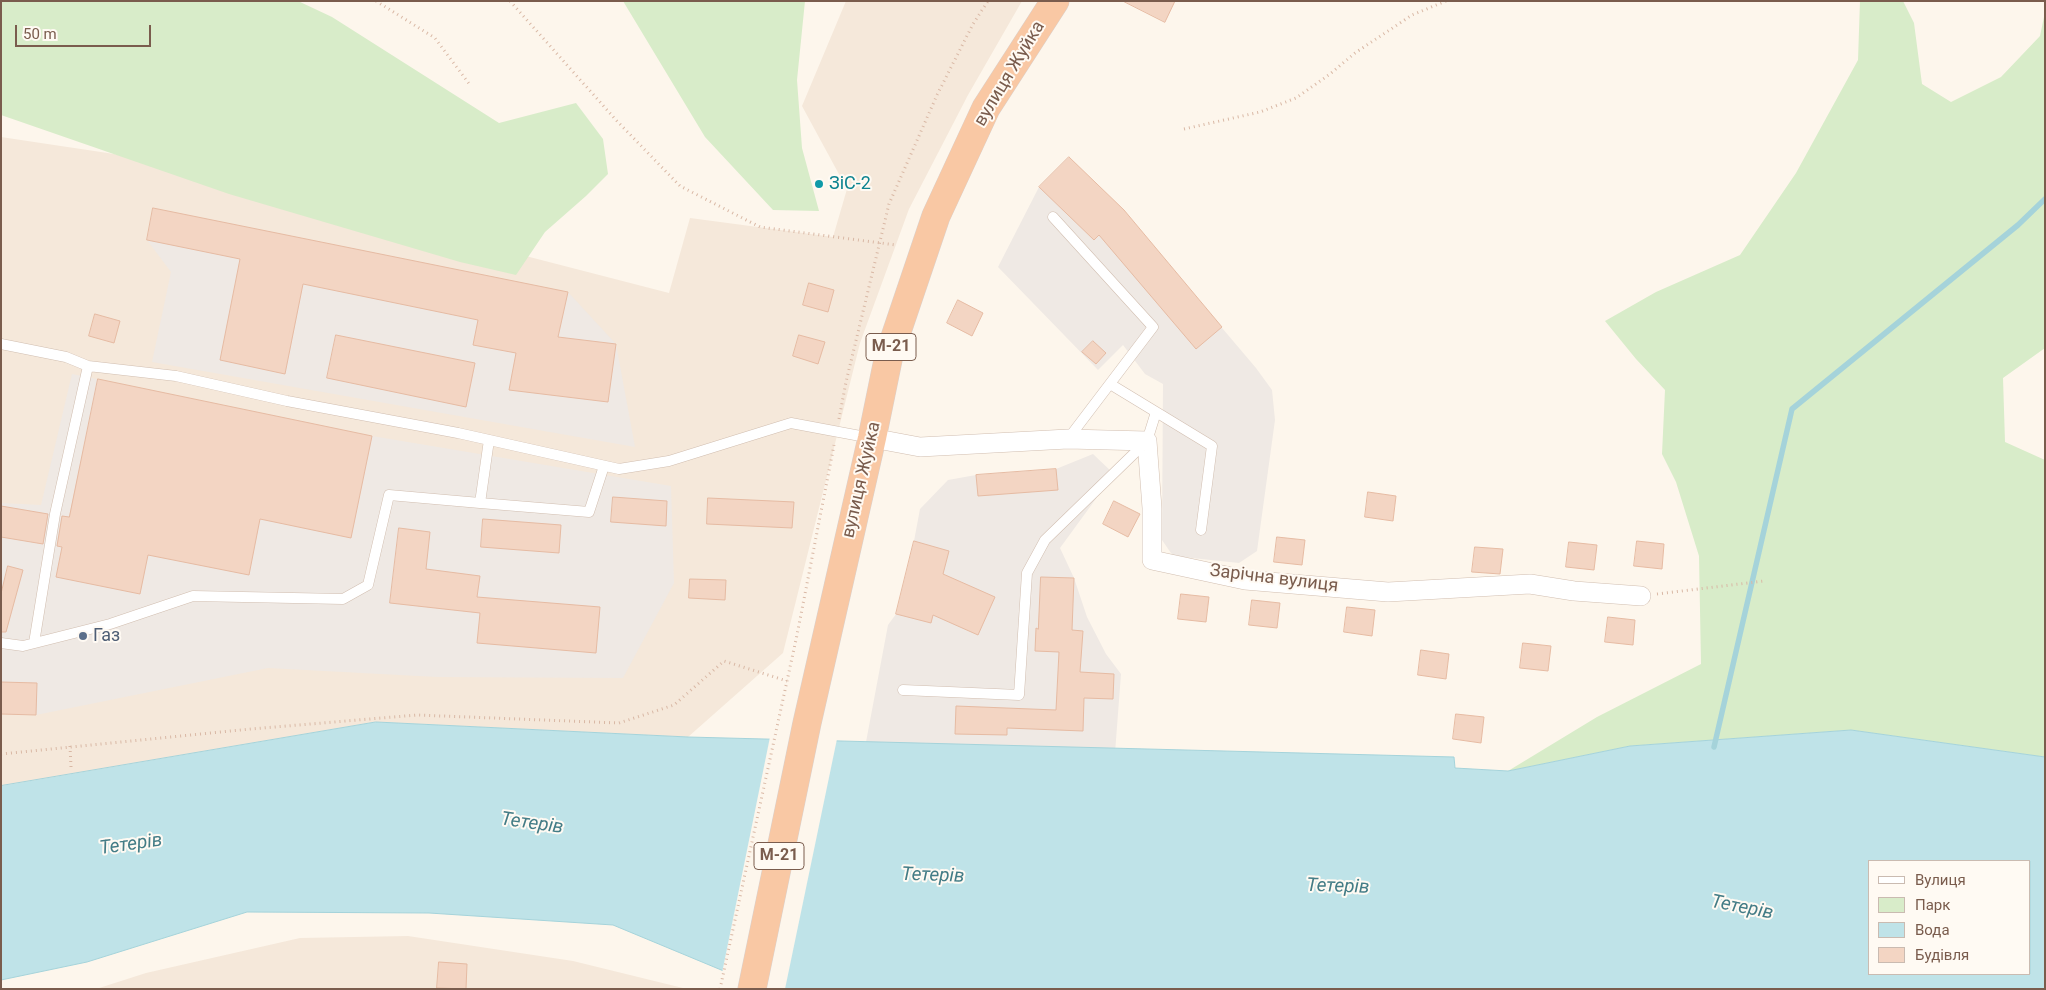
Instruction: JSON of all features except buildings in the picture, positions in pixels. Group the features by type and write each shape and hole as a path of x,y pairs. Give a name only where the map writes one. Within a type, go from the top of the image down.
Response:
{"highway":[{"name":"вулиця Жуйка","path":"752,989 807,723 889,355 936,216 986,108 1055,1"}],"street":[{"path":"872,438 920,447 1068,439 1147,441"},
{"name":"Зарічна вулиця","path":"1147,441 1152,508 1152,560 1245,580 1388,592 1530,584 1574,591 1641,596"}],"lane":[{"path":"1053,217 1154,326 1068,439"},
{"path":"1,344 66,356 88,366 176,376 287,401 489,440 619,469 669,461 791,423 872,438"},
{"path":"34,643 55,514 88,366"},
{"path":"1110,384 1212,446 1202,530"},
{"path":"903,690 1019,695 1027,573 1045,540 1147,441 1156,412"},
{"path":"480,503 489,440"},
{"path":"1,643 24,646 110,624 193,596 343,599 368,585 389,495 589,512 604,466"}],"path":[{"path":"376,1 435,38 470,85"},
{"path":"510,1 616,120 680,186 760,228 896,245"},
{"path":"720,989 787,681 846,382 889,204 937,95 973,24 988,1"},
{"path":"1184,129 1260,112 1296,98 1330,74 1355,53 1412,15 1446,1"},
{"path":"1641,596 1764,581"},
{"path":"1,754 70,746 417,715 619,723 674,705 724,661 787,681"},
{"path":"70,746 71,767"}],"shaded area":[{"path":"846,1 1022,1 968,95 909,209 860,343 783,653 688,737 376,722 1,786 1,137 154,160 669,293 690,218 833,237 847,189 802,106"},
{"path":"1069,157 1139,230 1256,368 1272,390 1275,420 1257,551 1239,563 1173,556 1162,540 1163,384 1145,374 1123,345 1098,370 998,267 1039,187"},
{"path":"153,208 568,292 616,344 635,447 152,362 171,272 147,240"},
{"path":"72,374 372,436 671,486 674,583 623,678 437,677 268,668 36,715 1,714 1,503 41,505"},
{"path":"1093,454 1114,474 1060,548 1074,578 1087,617 1106,654 1121,674 1115,753 866,742 888,625 896,614 920,509 948,480 976,475 1056,469"},
{"path":"408,936 573,961 687,989 96,989 146,973 300,938"}],"green space":[{"path":"1,1 298,1 332,17 499,123 576,103 603,139 608,174 545,232 516,275 460,262 229,194 1,115"},
{"path":"623,1 805,1 797,80 802,148 819,211 773,210 705,137"},
{"path":"1860,1 1903,1 1914,23 1922,84 1951,102 2001,77 2040,36 2045,12 2045,348 2003,378 2005,442 2045,460 2045,757 1851,730 1630,746 1508,771 1597,717 1701,664 1699,556 1676,482 1662,454 1665,390 1636,359 1605,321 1656,292 1740,255 1796,173 1858,60"}],"water":[{"name":"Тетерів","path":"376,722 688,737 1454,757 1455,768 1508,771 1630,746 1851,730 2045,757 2045,989 767,989 613,925 429,913 247,912 87,962 1,980 1,786"}],"pier":[{"path":"770,737 837,739 785,989 761,989 722,973"}],"waterway":[{"path":"1714,747 1792,409 2018,225 2045,199"}],"place":[{"name":"ЗіС-2","path":"819,184"},
{"name":"Газ","path":"83,636"}]}
